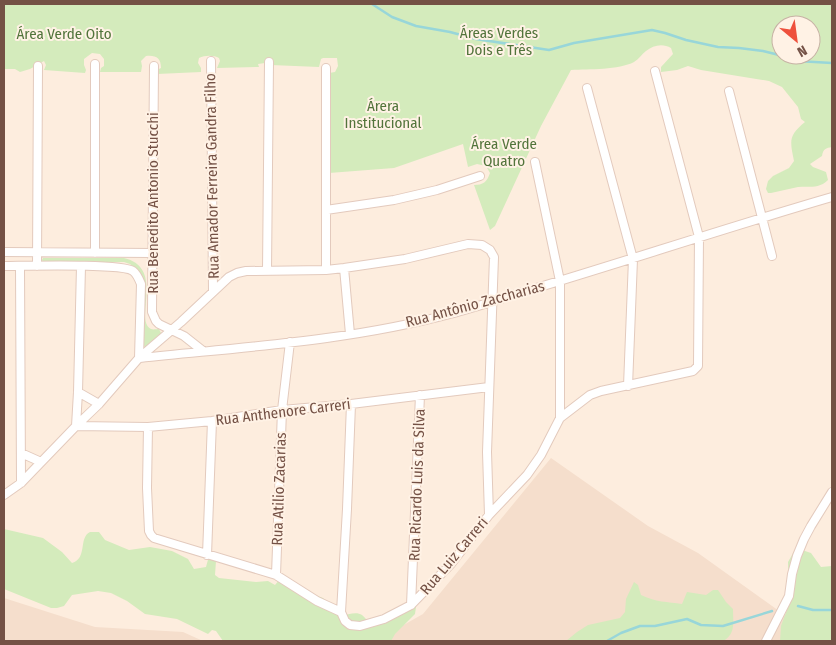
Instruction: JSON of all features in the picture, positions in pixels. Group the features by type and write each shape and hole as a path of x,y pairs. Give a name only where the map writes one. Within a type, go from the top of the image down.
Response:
{"street":[{"name":"Rua Amador Ferreira Gandra Filho","path":"211,61 214,292"},
{"path":"267,271 269,62"},
{"path":"95,253 96,64"},
{"path":"37,266 38,66"},
{"name":"Rua Benedito Antonio Stucchi","path":"154,66 152,312 159,324 189,339 203,351"},
{"path":"326,68 326,270"},
{"path":"655,71 699,237"},
{"path":"587,88 632,259 628,386"},
{"path":"729,91 772,256"},
{"path":"535,162 560,281 560,418"},
{"path":"326,210 394,200 437,190 480,176"},
{"name":"Rua Antônio Zaccharias","path":"139,358 290,342 407,324 450,314 832,197"},
{"name":"Rua Luiz Carreri","path":"148,426 147,488 149,531 154,538 276,575 317,601 341,612 345,621 350,625 360,626 384,620 411,605 451,564 489,515 527,475 541,455 560,418 590,396 601,391 693,371 697,368 699,237"},
{"path":"4,495 21,483 98,404 139,358 229,277 246,271 344,268 405,259 468,244 482,245 490,250 494,257 487,452 489,515"},
{"path":"4,252 153,253"},
{"path":"4,266 81,266 125,268 133,271 138,276 141,284 139,358"},
{"path":"20,266 21,483"},
{"path":"76,426 81,266"},
{"path":"344,268 350,334"},
{"name":"Rua Atilio Zacarias","path":"276,575 282,410 290,342"},
{"name":"Rua Anthenore Carreri","path":"76,426 148,426 212,421 282,410 351,404 489,387"},
{"path":"78,392 98,404"},
{"name":"Rua Ricardo Luis da Silva","path":"411,605 420,395"},
{"path":"341,612 351,404"},
{"path":"207,555 212,421"},
{"path":"21,453 41,462"},
{"path":"766,641 789,596 797,556 804,539 832,492"}],"shaded area":[{"path":"551,458 648,526 698,553 800,626 795,641 371,641 384,636 423,614"},
{"path":"4,598 95,627 183,632 203,641 4,641"}],"green space":[{"path":"4,4 832,4 832,147 825,149 822,156 810,164 826,172 828,180 825,183 818,186 798,187 768,193 766,189 768,181 773,176 789,168 794,161 791,144 793,135 805,122 801,119 798,107 782,87 769,81 701,70 688,66 677,70 661,72 661,67 673,54 668,46 655,46 628,65 604,69 571,70 541,126 495,226 490,230 474,185 488,179 490,173 486,166 477,164 468,167 463,144 394,168 329,173 329,73 335,72 338,66 337,58 321,59 319,67 271,65 273,59 258,64 259,67 217,68 220,61 219,58 207,56 199,58 198,63 201,72 157,74 157,70 161,68 161,65 159,60 153,56 146,56 141,61 141,72 100,72 104,66 104,59 100,54 92,53 84,59 85,73 44,70 46,65 44,61 20,72 15,69 4,69"},
{"path":"43,258 124,258 136,264 143,272 146,282 146,324 151,329 159,329 162,335 146,351 143,343 139,272 130,264 124,262 43,262"},
{"path":"4,529 43,538 62,552 72,563 82,553 86,535 90,532 99,532 105,540 129,550 150,547 172,551 188,559 194,569 206,567 209,556 212,554 216,561 215,575 219,578 256,582 268,581 275,585 281,578 300,589 323,598 329,603 335,613 341,616 357,613 372,622 391,610 413,603 416,607 415,614 395,634 391,641 223,641 216,631 212,630 208,634 177,619 145,614 127,601 111,593 98,591 72,595 64,606 51,608 4,589"},
{"path":"796,548 811,553 821,567 832,566 832,641 780,641 781,626 789,604 788,562"},
{"path":"634,582 638,585 641,595 656,600 682,604 687,592 706,595 713,590 718,590 733,609 733,627 730,635 723,641 566,641 588,625 620,618 625,612 626,599"}],"waterway":[{"path":"372,4 392,17 416,26 476,39 549,50 574,43 652,30 718,47 763,51 797,61 832,63"},
{"path":"798,606 813,610 832,610"},
{"path":"607,641 640,626 655,626 687,619 701,625 723,626 772,611"}],"park label":[{"name":"Área Verde Oito","path":"64,34"},
{"name":"Áreas Verdes Dois e Três","path":"499,42"},
{"name":"Árera Institucional","path":"383,114"},
{"name":"Área Verde Quatro","path":"504,152"}]}
